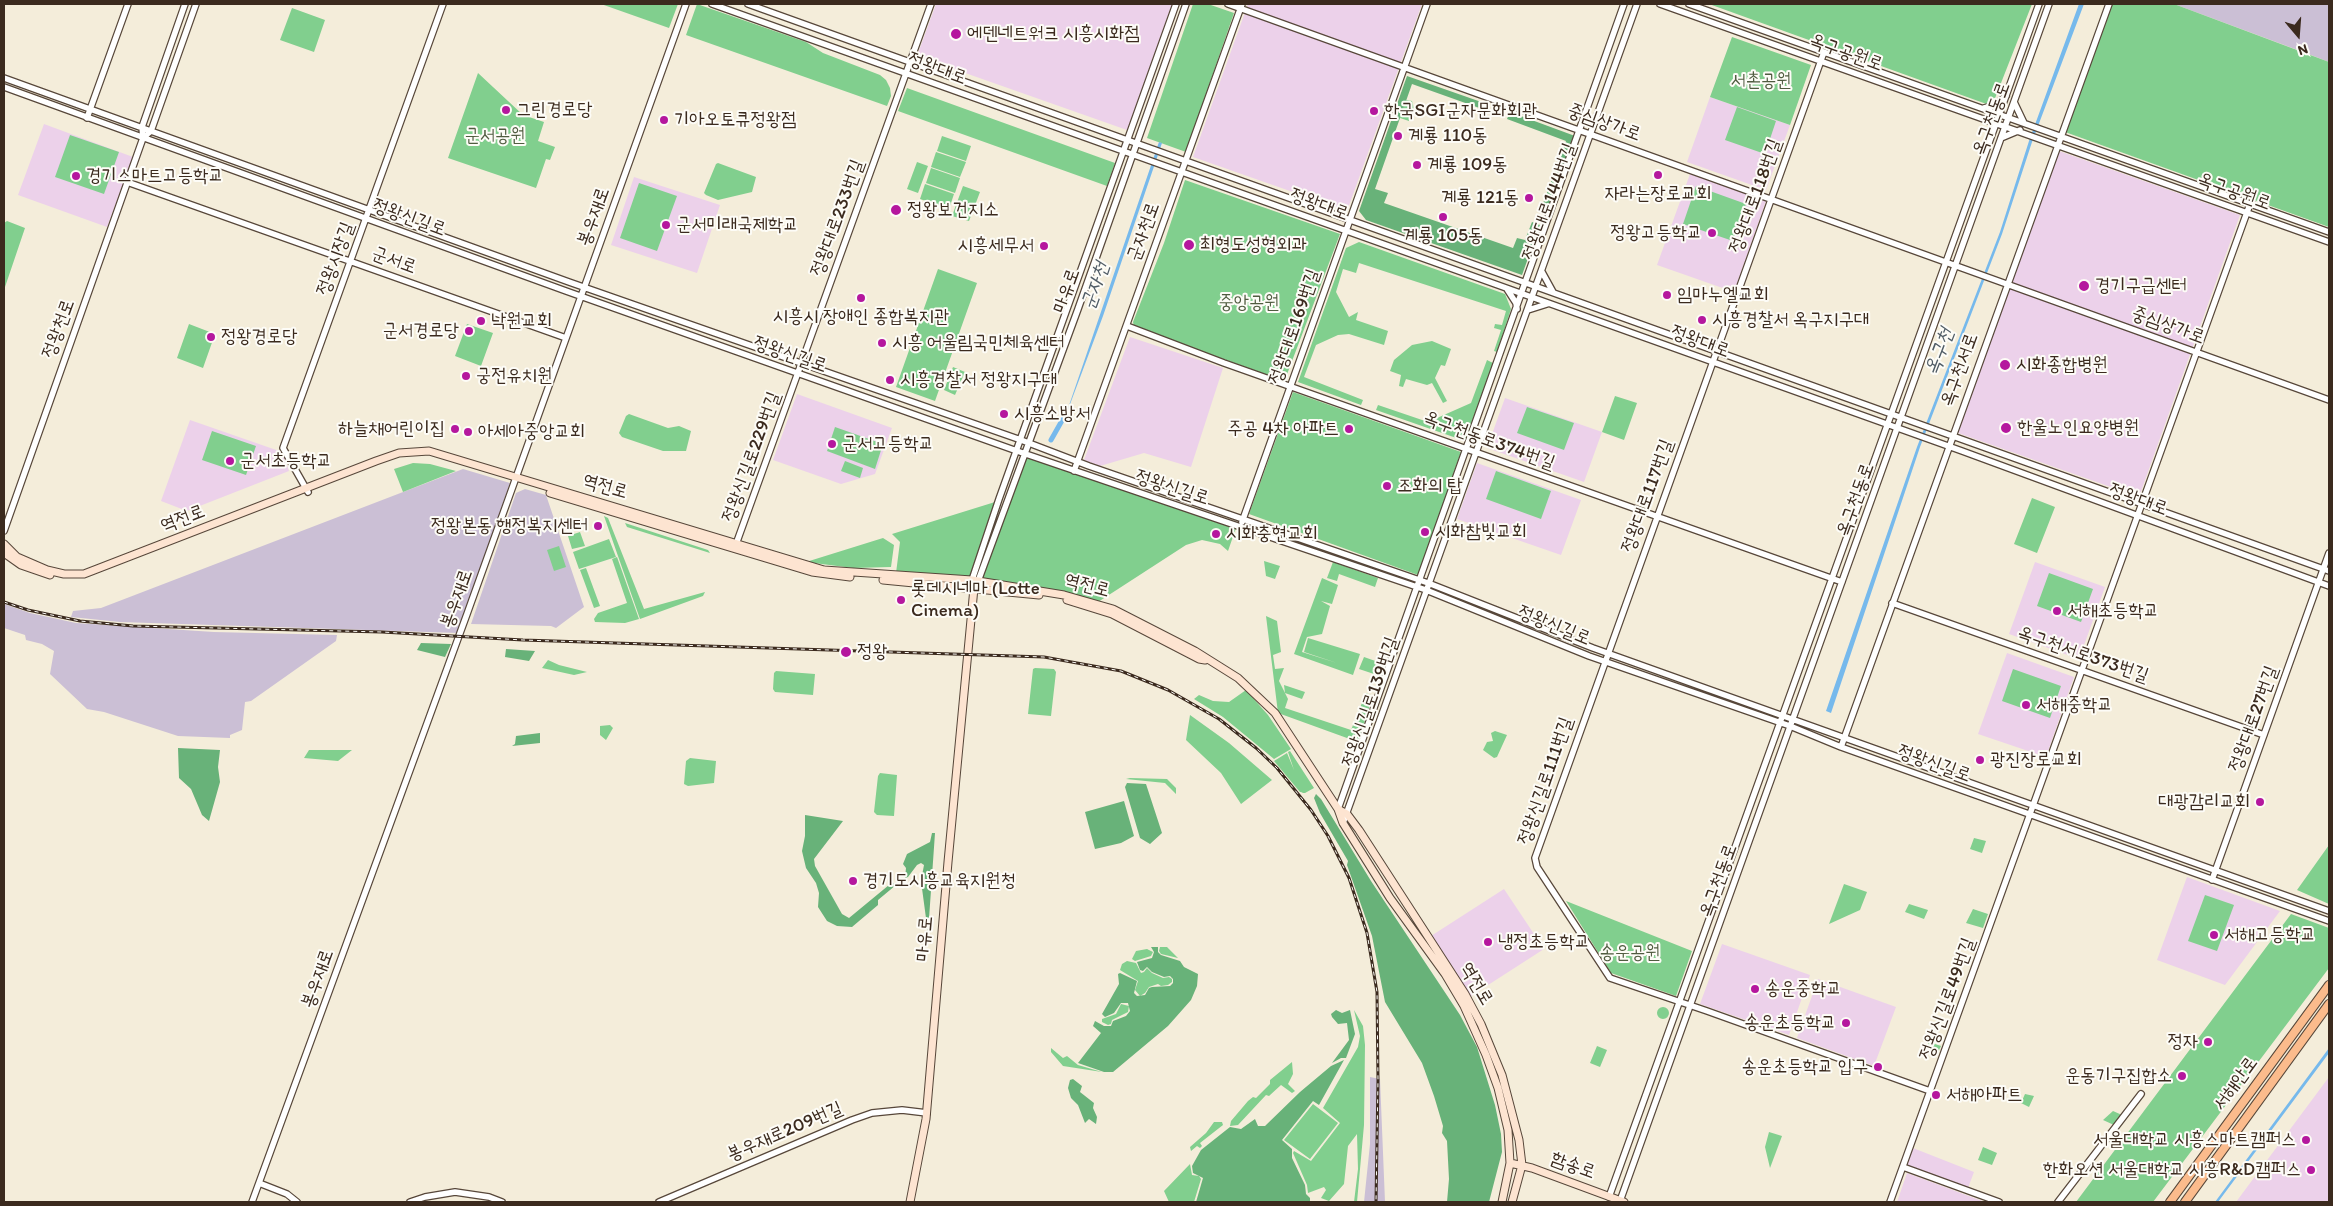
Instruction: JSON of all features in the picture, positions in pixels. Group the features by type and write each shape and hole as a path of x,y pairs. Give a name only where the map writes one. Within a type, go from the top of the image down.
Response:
{"main road":[{"name":"역전로","path":"4,544 18,557 47,570 64,574 84,574 307,490 379,464 414,454 438,457 823,574 975,583 1046,595 1112,614 1200,660 1209,661 1238,678 1275,713 1338,808 1343,823 1390,898 1444,974 1464,1006 1486,1055 1498,1088 1508,1130 1510,1163 1502,1202"},
{"name":"역전로","path":"4,553 20,564 41,573 67,577 88,576 307,490"},
{"name":"마유로","path":"910,1202 922,1148 926,1113 949,845 975,583"},
{"name":"역전로","path":"1338,808 1347,814 1465,994 1481,1024 1502,1075 1515,1121 1522,1165 1512,1202"},
{"name":"서해안로","path":"2170,1202 2329,985"},
{"name":"서해안로","path":"2184,1202 2329,1004"},
{"name":"함송로","path":"1510,1163 1522,1165 1622,1201"}],"street":[{"path":"87,118 128,4"},
{"name":"정왕천로","path":"4,531 143,138 142,128 186,4"},
{"name":"정왕천로","path":"143,138 151,131 196,4"},
{"name":"정왕시장길","path":"307,490 283,448 443,4"},
{"name":"봉우재로","path":"252,1202 686,4"},
{"name":"정왕대로","path":"712,4 1888,425 2329,586"},
{"name":"정왕대로","path":"748,4 2326,570"},
{"name":"정왕대로233번길","path":"798,374 931,4"},
{"name":"마유로","path":"975,583 999,498 1176,4"},
{"name":"마유로","path":"975,583 1026,454 1186,4"},
{"name":"중심상가로","path":"1228,4 1242,6 1404,67 2329,400"},
{"name":"정왕대로169번길","path":"1240,526 1426,4"},
{"name":"정왕대로144번길","path":"1466,449 1624,4"},
{"name":"정왕대로144번길","path":"1476,452 1637,4"},
{"name":"옥구공원로","path":"1660,4 2045,139 2329,242"},
{"name":"옥구공원로","path":"1689,4 2329,232"},
{"name":"옥구천동로","path":"1609,1196 2039,4"},
{"name":"옥구천동로","path":"1622,1201 2049,4"},
{"name":"옥구천서로","path":"1841,747 2108,4"},
{"name":"군자천로","path":"1074,471 1242,6"},
{"name":"정왕대로118번길","path":"1716,350 1824,52"},
{"name":"정왕신길로","path":"4,78 584,288 1420,580 1608,653 2329,911"},
{"name":"정왕신길로","path":"4,87 798,374 1074,471 1426,590 1606,662 1790,726 1841,747 2329,921"},
{"path":"1982,108 1995,105 2007,94"},
{"path":"2014,102 2024,123"},
{"path":"1984,118 1990,126 1992,136"},
{"path":"2001,138 2021,131"},
{"name":"군서로","path":"127,182 566,338"},
{"name":"정왕신길로49번길","path":"1890,1202 2250,204"},
{"path":"1542,271 1553,292"},
{"path":"1507,289 1517,309"},
{"path":"1528,310 1548,304"},
{"name":"옥구천동로374번길","path":"1127,326 1290,386 1842,582"},
{"name":"정왕대로117번길","path":"1608,653 1716,350"},
{"name":"정왕신길로229번길","path":"735,547 798,374"},
{"name":"정왕신길로139번길","path":"1338,808 1466,449"},
{"name":"정왕신길로139번길","path":"1343,823 1476,452"},
{"name":"정왕대로27번길","path":"2212,880 2319,582 2326,570 2329,553"},
{"name":"옥구천서로373번길","path":"1892,603 2264,735"},
{"name":"정왕신길로111번길","path":"1608,653 1535,858 1537,867 1610,978 1679,1002"},
{"path":"1679,1002 1930,1091"},
{"path":"2058,1202 2141,1094"},
{"name":"봉우재로209번길","path":"659,1202 872,1113 894,1111 926,1113"},
{"path":"1903,1167 1999,1202"},
{"path":"259,1183 287,1194 297,1202"},
{"path":"410,1202 425,1197 455,1192 489,1197 502,1202"}],"shaded area":[{"path":"936,4 1172,4 1127,130 917,56"},
{"path":"1248,4 1422,4 1347,211 1193,157"},
{"path":"2174,4 2329,4 2329,62 2303,52"},
{"path":"1710,97 1790,125 1766,190 1687,162"},
{"name":"경기스마트고등학교","path":"44,124 133,157 107,227 18,195"},
{"path":"2059,151 2240,215 2139,497 1958,433"},
{"name":"정왕고등학교","path":"1690,174 1766,201 1734,292 1657,265"},
{"name":"군서미래국제학교","path":"634,177 720,205 697,273 611,245"},
{"path":"1130,337 1223,368 1191,467 1144,453 1100,466 1084,460"},
{"name":"군서고등학교","path":"797,394 892,428 875,474 841,484 773,460"},
{"path":"1505,398 1602,432 1584,482 1487,448"},
{"name":"군서초등학교","path":"190,420 282,452 289,471 187,511 161,501"},
{"path":"1477,463 1581,500 1561,555 1457,519"},
{"path":"463,469 510,483 458,633 120,622 71,617 73,611 101,608"},
{"path":"525,489 546,495 584,607 556,628 551,626 471,624 516,493"},
{"name":"서해초등학교","path":"2035,562 2105,587 2079,659 2009,634"},
{"path":"4,604 30,613 76,623 214,632 337,635 336,641 251,701 245,702 242,730 230,735 230,738 178,736 104,712 87,709 50,674 54,651 42,644 26,640 25,635 4,628"},
{"name":"서해중학교","path":"2007,653 2074,677 2046,757 1978,734"},
{"name":"서해고등학교","path":"2187,877 2280,911 2225,985 2157,960"},
{"name":"냉정초등학교","path":"1504,889 1544,949 1471,996 1431,936"},
{"name":"송운중학교","path":"1722,944 1810,975 1789,1035 1700,1004"},
{"name":"송운초등학교","path":"1818,979 1896,1007 1874,1066 1797,1038"},
{"path":"1370,1077 1380,1079 1385,1202 1364,1202 1370,1144"},
{"name":"서울대학교 시흥스마트캠퍼스","path":"2329,1077 2329,1202 2236,1202"},
{"path":"1913,1148 1974,1172 1968,1188 1907,1166"},
{"path":"1907,1173 1985,1202 1897,1202"}],"green space":[{"path":"601,4 678,4 669,28"},
{"path":"697,4 806,42 823,53 880,75 886,80 890,88 891,96 887,106 686,35"},
{"path":"1193,4 1208,4 1234,13 1186,152 1147,138"},
{"path":"1709,4 2032,4 1992,106"},
{"path":"2110,4 2174,4 2329,62 2329,227 2065,132"},
{"path":"292,8 325,20 314,52 280,40"},
{"name":"서촌공원","path":"1732,37 1811,65 1790,125 1710,97"},
{"name":"군서공원","path":"478,73 523,115 544,122 538,141 555,147 550,160 546,159 536,188 448,158"},
{"path":"1407,76 1487,104 1485,110 1412,84 1375,189 1388,193 1384,203 1513,248 1517,238 1525,240 1532,222 1540,225 1522,275 1366,220 1359,211"},
{"path":"907,88 1115,163 1107,186 898,111"},
{"path":"1406,100 1412,101 1414,109 1409,121 1400,118"},
{"path":"1737,107 1776,121 1765,154 1725,140"},
{"path":"1510,112 1575,136 1547,211 1541,209 1566,141 1507,119"},
{"path":"70,135 119,152 104,194 55,177"},
{"path":"942,136 971,146 966,161 937,151"},
{"path":"936,152 966,162 960,177 931,167"},
{"path":"917,162 928,166 918,193 907,189"},
{"path":"718,163 756,177 752,192 718,200 706,195 704,193"},
{"path":"931,168 960,178 955,193 926,183"},
{"name":"중앙공원","path":"1185,180 1340,234 1286,377 1279,379 1134,327 1133,322 1164,243"},
{"path":"639,183 677,196 657,251 620,238"},
{"path":"925,184 954,194 949,209 920,199"},
{"path":"963,186 980,192 969,221 952,216"},
{"path":"1696,186 1746,204 1733,241 1683,224"},
{"path":"7,221 25,228 4,290 4,223"},
{"path":"1359,242 1505,294 1511,309 1497,352 1494,351 1501,330 1494,328 1495,324 1502,325 1506,311 1359,263 1356,273 1343,269 1336,292 1349,317 1358,312 1356,320 1388,331 1384,345 1349,334 1338,335 1316,345 1304,377 1363,400 1361,405 1298,382 1346,248"},
{"path":"938,269 977,283 935,401 896,387"},
{"path":"189,324 215,334 203,368 177,358"},
{"path":"467,324 493,333 481,366 455,356"},
{"path":"1432,341 1451,349 1445,366 1441,365 1435,378 1447,401 1443,403 1432,383 1427,385 1406,379 1403,387 1399,386 1401,375 1390,371 1394,360 1412,345"},
{"path":"1487,360 1493,363 1465,441 1376,410 1378,405 1428,422 1471,403"},
{"path":"953,367 965,372 955,395 944,390"},
{"path":"1293,392 1461,452 1418,575 1249,514"},
{"path":"1615,396 1637,403 1624,440 1602,432"},
{"path":"1527,407 1574,423 1564,450 1517,433"},
{"path":"629,414 668,428 679,426 691,431 686,451 663,451 622,437 619,433 626,416"},
{"path":"835,427 883,444 875,469 827,451"},
{"path":"212,431 256,446 246,475 202,460"},
{"path":"1027,457 1236,528 1228,551 1220,544 1202,540 1186,545 1098,602 981,580"},
{"path":"845,461 863,468 860,478 841,471"},
{"path":"413,463 430,464 456,471 403,492 394,469"},
{"path":"1496,471 1551,491 1541,519 1486,499"},
{"path":"2032,498 2055,507 2037,553 2014,544"},
{"path":"995,502 970,577 896,573 900,542 892,534"},
{"path":"604,516 608,518 644,609 705,592 703,596 640,619"},
{"path":"625,523 708,550 710,553 627,527"},
{"path":"580,532 585,546 572,549 568,536"},
{"path":"883,538 894,545 891,567 853,568 806,562"},
{"path":"609,539 616,557 579,569 573,552"},
{"path":"559,546 566,567 554,571 547,550"},
{"path":"617,557 639,619 625,623 595,622 594,619 598,613 627,603 612,559"},
{"path":"1264,561 1280,566 1275,579 1266,576"},
{"path":"1333,562 1378,578 1375,587 1339,574 1337,581 1327,578"},
{"path":"586,568 600,606 594,608 580,570"},
{"path":"2049,573 2093,589 2081,622 2037,606"},
{"path":"1322,578 1338,585 1332,604 1321,601 1330,606 1322,634 1307,637 1302,652 1337,663 1304,652 1308,638 1360,654 1353,675 1294,654"},
{"path":"1266,616 1277,621 1281,652 1273,655 1275,669 1284,668 1279,681 1288,699 1285,708 1351,730 1366,693 1373,696 1358,742 1278,713"},
{"path":"421,643 451,644 445,657 417,650"},
{"path":"506,649 535,651 529,661 505,657"},
{"path":"1364,657 1384,664 1380,676 1359,669"},
{"path":"548,660 559,665 587,672 574,675 542,668"},
{"path":"1033,669 1054,669 1056,672 1051,716 1028,714"},
{"path":"2013,669 2061,686 2050,718 2002,701"},
{"path":"776,671 815,674 813,695 775,692 773,689 774,673"},
{"path":"1284,685 1305,692 1302,699 1285,693"},
{"path":"1246,690 1268,715 1291,749 1274,759 1223,717 1194,699 1199,695 1213,701 1229,702"},
{"path":"1190,715 1229,743 1272,780 1241,804 1221,773 1186,740"},
{"path":"610,725 613,728 606,740 600,735 600,726"},
{"path":"1495,731 1507,735 1497,757 1494,758 1483,750 1487,742 1493,741 1491,733"},
{"path":"540,733 540,743 512,746 515,744 516,736"},
{"path":"178,748 220,750 218,767 220,782 209,821 202,815 191,789 179,778"},
{"path":"309,750 352,750 338,761 304,758"},
{"path":"1290,751 1314,788 1305,793 1300,792 1274,761 1287,753 1294,770 1288,752"},
{"path":"690,758 716,761 714,783 688,786 684,784 686,761"},
{"path":"880,773 897,775 894,816 877,815 874,812 878,776"},
{"path":"1126,779 1167,779 1176,788 1176,794 1165,783"},
{"path":"1127,783 1146,784 1162,833 1150,844 1140,838 1125,787"},
{"path":"1316,794 1460,1015 1477,1047 1495,1105 1501,1134 1502,1152 1489,1202 1447,1202 1449,1179 1447,1141 1442,1133 1443,1126 1434,1096 1422,1063 1385,1002 1372,936 1347,865 1348,861 1320,813 1314,798"},
{"path":"1124,801 1134,836 1121,843 1095,849 1085,812"},
{"path":"805,815 843,821 814,859 815,866 842,914 849,918 889,885 894,883 896,885 878,900 878,905 852,927 837,926 827,921 818,907 819,893 816,883 806,868 802,851 805,836"},
{"path":"932,833 935,833 928,933 921,881 924,865 921,863 917,865 908,877 905,878 906,868 903,864 907,854 930,842"},
{"path":"1974,838 1986,841 1982,853 1970,849"},
{"path":"2329,845 2329,904 2297,890"},
{"path":"1844,884 1867,892 1860,910 1829,924"},
{"path":"2205,895 2234,905 2217,951 2188,941"},
{"name":"송운공원","path":"1566,901 1692,951 1676,996 1611,973"},
{"path":"1909,904 1928,910 1924,919 1905,912"},
{"path":"1973,909 1988,914 1983,928 1966,923"},
{"path":"2291,914 2329,928 2329,968 2153,1202 2076,1202"},
{"path":"1151,947 1158,947 1158,952 1161,955 1180,961 1184,967 1198,974 1197,986 1191,1000 1168,1026 1113,1072 1104,1072 1078,1063 1101,1033 1093,1026 1095,1021 1104,1026 1111,1026 1113,1021 1126,1016 1130,1011 1128,1003 1121,1003 1114,1013 1105,1017 1102,1014 1119,984 1118,974 1120,973 1137,981 1134,993 1137,996 1145,995 1149,988 1170,986 1173,983 1173,979 1170,976 1164,977 1152,972 1147,967 1143,971 1140,970 1137,962 1152,958 1154,952"},
{"path":"1160,947 1167,947 1178,958 1161,954 1159,951"},
{"path":"1147,949 1153,952 1151,956 1135,961 1132,959 1136,951"},
{"path":"1127,961 1136,963 1141,973 1147,968 1152,973 1163,978 1169,977 1172,979 1172,982 1168,985 1161,986 1158,984 1149,987 1140,996 1135,990 1138,981 1120,970 1122,964"},
{"path":"1121,1004 1129,1006 1128,1012 1112,1020 1111,1024 1108,1025 1102,1022 1102,1019 1116,1014"},
{"path":"1661,1007 1665,1007 1669,1013 1665,1019 1661,1019 1657,1015 1657,1011"},
{"path":"1336,1010 1342,1013 1350,1010 1355,1034 1346,1058 1341,1058 1332,1063 1349,1040 1347,1023 1338,1024 1332,1017 1331,1014"},
{"path":"1354,1010 1363,1026 1365,1045 1364,1125 1357,1202 1354,1202 1358,1169 1357,1134 1348,1146 1344,1184 1329,1201 1321,1198 1326,1190 1324,1187 1308,1193 1307,1185 1293,1153 1294,1151 1311,1161 1340,1123 1323,1108 1358,1047 1360,1036"},
{"path":"1929,1042 1941,1046 1937,1054 1925,1050"},
{"path":"1597,1046 1607,1050 1600,1067 1590,1063"},
{"path":"1051,1048 1063,1058 1067,1056 1078,1065 1102,1072 1063,1066 1051,1052"},
{"path":"1344,1060 1319,1105 1313,1101 1282,1140 1292,1149 1292,1158 1305,1185 1306,1194 1310,1198 1310,1202 1196,1202 1203,1178 1193,1173 1192,1166 1201,1150 1230,1127 1241,1129 1255,1119 1258,1126 1265,1126 1300,1092 1331,1066"},
{"path":"1292,1062 1293,1074 1288,1084 1295,1091 1292,1093 1281,1085 1269,1096 1266,1095 1238,1125 1230,1126 1231,1121 1248,1101 1253,1097 1256,1098 1270,1084 1270,1080"},
{"path":"1073,1079 1082,1086 1080,1092 1094,1103 1093,1108 1097,1117 1096,1124 1089,1119 1085,1123 1078,1105 1071,1098 1068,1088 1070,1080"},
{"path":"2025,1094 2034,1096 2029,1107 2021,1103"},
{"path":"1313,1104 1338,1123 1310,1159 1284,1140"},
{"path":"2113,1111 2122,1115 2114,1125 2103,1120"},
{"path":"1214,1122 1222,1122 1223,1125 1200,1143 1202,1146 1200,1148 1197,1146 1191,1151 1190,1147 1206,1133"},
{"path":"1769,1132 1782,1136 1770,1168 1765,1147"},
{"path":"1983,1147 1997,1153 1992,1165 1978,1160"},
{"path":"1190,1164 1192,1175 1199,1176 1201,1179 1194,1202 1169,1202 1164,1191"}],"water":[{"path":"2079,4 2084,4 2032,142 2002,234 1920,447 1831,713 1826,711 1917,447 2000,232 2029,141"},
{"path":"1159,142 1162,143 1103,316 1063,423"},
{"path":"2329,1048 2329,1053 2218,1202 2215,1202"}],"waterway":[{"name":"군자천","path":"1051,440 1064,417"}],"railway":[{"path":"4,602 28,610 80,621 133,626 382,632 523,640 1044,657 1121,671 1168,690 1219,719 1256,748 1277,768 1311,810 1328,836 1349,878 1367,933 1377,992 1376,1202"}],"place":[{"name":"에덴네트워크 시흥시화점","path":"956,34"},
{"name":"그린경로당","path":"506,110"},
{"name":"한국SGI군자문화회관","path":"1374,111"},
{"name":"기아오토큐정왕점","path":"664,120"},
{"name":"계룡 110동","path":"1398,136"},
{"name":"계룡 109동","path":"1417,165"},
{"name":"자라는장로교회","path":"1658,175"},
{"name":"경기스마트고등학교","path":"76,176"},
{"name":"계룡 121동","path":"1529,198"},
{"name":"정왕보건지소","path":"896,210"},
{"name":"계룡 105동","path":"1443,217"},
{"name":"군서미래국제학교","path":"666,225"},
{"name":"정왕고등학교","path":"1712,233"},
{"name":"최형도성형외과","path":"1189,245"},
{"name":"시흥세무서","path":"1044,246"},
{"name":"경기구급센터","path":"2084,286"},
{"name":"임마누엘교회","path":"1667,295"},
{"name":"시흥시 장애인 종합복지관","path":"861,298"},
{"name":"시흥경찰서 옥구지구대","path":"1702,320"},
{"name":"낙원교회","path":"481,321"},
{"name":"군서경로당","path":"469,331"},
{"name":"정왕경로당","path":"211,337"},
{"name":"시흥 어울림국민체육센터","path":"882,343"},
{"name":"시화종합병원","path":"2005,365"},
{"name":"궁전유치원","path":"466,376"},
{"name":"시흥경찰서 정왕지구대","path":"890,380"},
{"name":"시흥소방서","path":"1004,414"},
{"name":"한울노인요양병원","path":"2006,428"},
{"name":"하늘채어린이집","path":"455,429"},
{"name":"주공 4차 아파트","path":"1349,429"},
{"name":"아세아중앙교회","path":"468,432"},
{"name":"군서고등학교","path":"832,444"},
{"name":"군서초등학교","path":"230,461"},
{"name":"조화의 탑","path":"1387,486"},
{"name":"정왕본동 행정복지센터","path":"598,526"},
{"name":"시화참빛교회","path":"1425,532"},
{"name":"시화충현교회","path":"1216,534"},
{"name":"롯데시네마 (Lotte Cinema)","path":"901,600"},
{"name":"서해초등학교","path":"2057,611"},
{"name":"정왕","path":"846,652"},
{"name":"서해중학교","path":"2026,705"},
{"name":"광진장로교회","path":"1980,760"},
{"name":"대광감리교회","path":"2260,802"},
{"name":"경기도시흥교육지원청","path":"853,881"},
{"name":"서해고등학교","path":"2214,935"},
{"name":"냉정초등학교","path":"1488,942"},
{"name":"송운중학교","path":"1755,989"},
{"name":"송운초등학교","path":"1846,1023"},
{"name":"정자","path":"2208,1042"},
{"name":"송운초등학교 입구","path":"1878,1067"},
{"name":"운동기구집합소","path":"2182,1076"},
{"name":"서해아파트","path":"1936,1095"},
{"name":"서울대학교 시흥스마트캠퍼스","path":"2306,1140"},
{"name":"한화오션 서울대학교 시흥R&D캠퍼스","path":"2311,1170"}],"water label":[{"name":"옥구천","path":"1940,352"}]}
